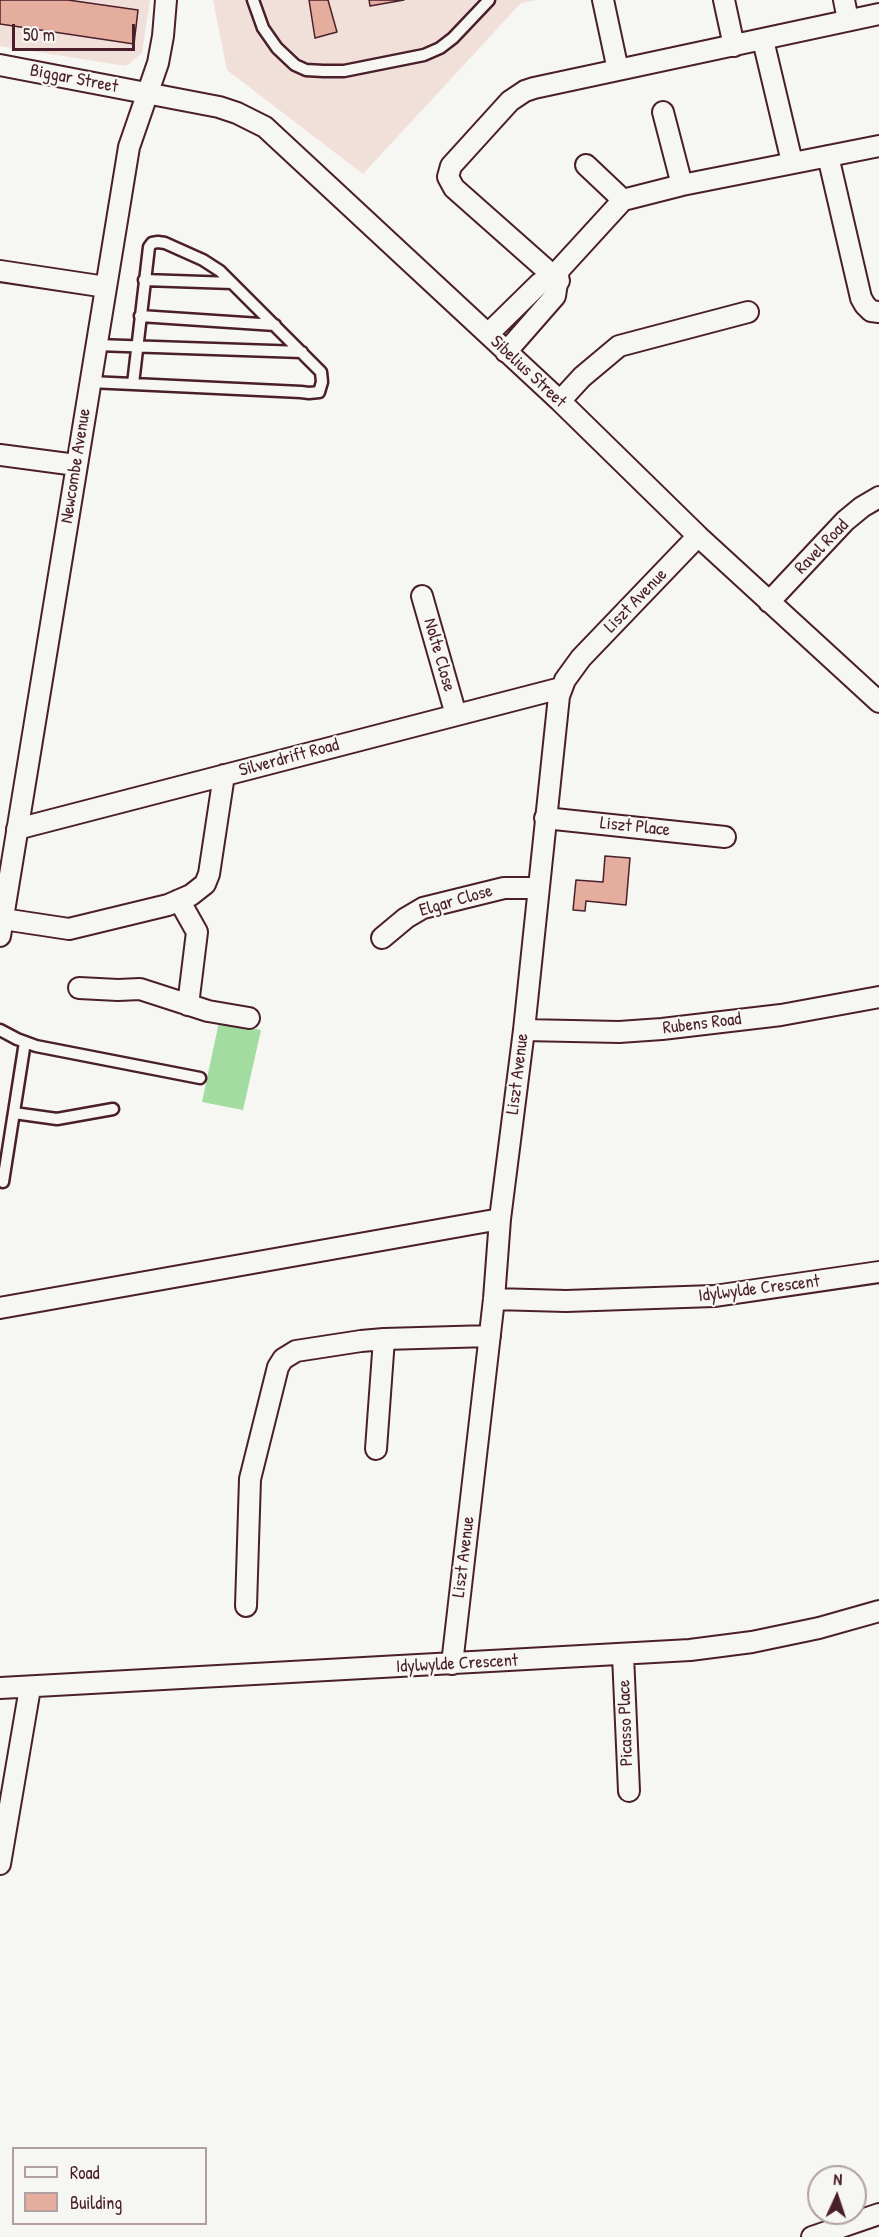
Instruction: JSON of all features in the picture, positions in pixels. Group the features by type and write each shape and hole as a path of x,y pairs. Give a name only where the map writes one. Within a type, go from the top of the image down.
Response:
{"street":[{"name":"Newcombe Avenue","path":"1,928 131,138 148,94 162,43 166,0"},
{"path":"603,0 618,70"},
{"path":"724,0 734,46"},
{"path":"844,0 848,20"},
{"path":"556,275 454,188 448,177 449,171 510,101 525,91 879,14"},
{"path":"763,40 792,162"},
{"name":"Biggar Street","path":"0,65 148,94"},
{"name":"Sibelius Street","path":"148,94 227,109 264,127 560,401 698,536 879,702"},
{"path":"663,112 682,185"},
{"path":"488,334 536,287 556,275 623,200 682,185 879,146"},
{"path":"828,156 861,298 871,310 879,312"},
{"path":"586,165 623,200"},
{"path":"0,271 105,287"},
{"path":"506,352 555,296 556,275"},
{"path":"560,401 582,377 619,346 748,312"},
{"path":"0,455 76,465"},
{"name":"Ravel Road","path":"769,602 845,521 879,497"},
{"name":"Liszt Avenue","path":"452,1664 494,1299 500,1219 524,1030 557,704 561,688 588,651 698,536"},
{"name":"Nolte Close","path":"422,596 456,715"},
{"name":"Silverdrift Road","path":"17,829 561,688"},
{"path":"1,928 69,929 168,905 191,895 205,884 209,874 224,776"},
{"name":"Liszt Place","path":"545,818 725,837"},
{"name":"Elgar Close","path":"382,939 406,918 423,908 504,888 538,888"},
{"path":"179,900 197,932 188,1005"},
{"path":"79,988 140,989 208,1011 249,1018"},
{"name":"Rubens Road","path":"524,1030 619,1032 662,1029 781,1015 879,997"},
{"path":"0,1308 500,1219"},
{"name":"Idylwylde Crescent","path":"494,1299 566,1301 714,1296 879,1272"},
{"path":"246,1606 250,1479 281,1362 296,1351 384,1339 490,1336"},
{"path":"376,1449 384,1339"},
{"name":"Idylwylde Crescent","path":"0,1688 623,1655 752,1642 819,1628 879,1611"},
{"name":"Picasso Place","path":"623,1655 629,1791"},
{"path":"0,1864 30,1688"},
{"path":"812,2237 879,2214"}],"lane":[{"path":"253,0 263,28 277,48 295,65 306,70 344,71 424,55 440,48 453,38 489,0"},
{"path":"90,382 309,393 319,392 322,388 321,372 213,265 158,242 152,243 149,247 133,384"},
{"path":"144,280 232,283"},
{"path":"140,316 275,325"},
{"path":"96,345 302,352"},
{"path":"0,1030 25,1042 200,1078"},
{"path":"3,1182 25,1042"},
{"path":"14,1113 57,1119 114,1109"}],"shaded area":[{"path":"0,0 150,0 142,53 126,66 0,46"},
{"path":"213,0 537,0 521,3 363,174 227,70"}],"green space":[{"path":"219,1022 261,1030 243,1110 202,1102"}],"building":[{"path":"0,0 68,0 138,10 134,44 0,24"},
{"path":"309,0 328,0 337,32 315,38"},
{"path":"369,0 404,0 370,6"},
{"path":"605,856 630,858 626,905 586,901 585,911 573,910 576,880 603,882"}]}
